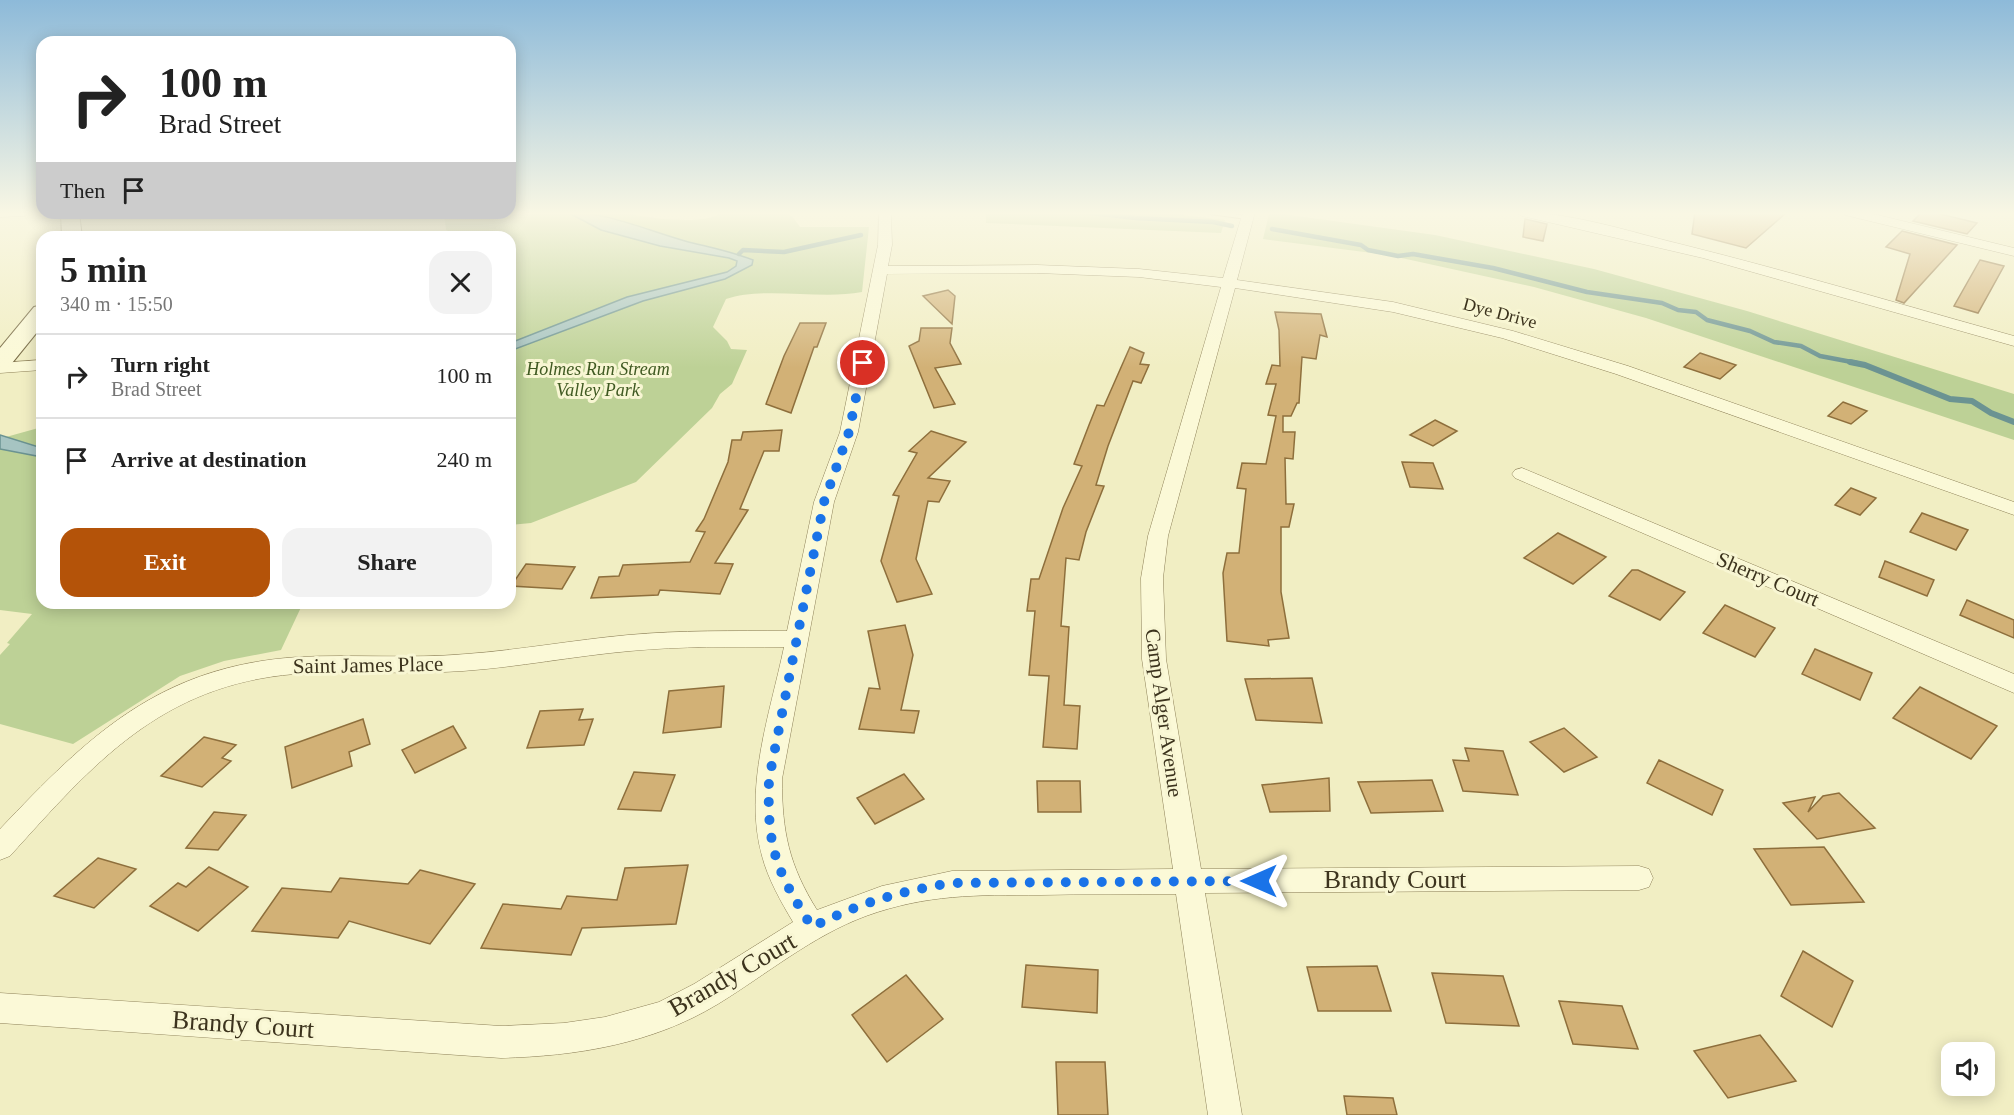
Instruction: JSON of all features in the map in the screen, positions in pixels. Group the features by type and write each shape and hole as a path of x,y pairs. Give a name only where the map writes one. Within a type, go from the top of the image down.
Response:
{"main road":[{"path":"0,363 36,319"}],"street":[{"path":"812,927 786,886 773,853 768,820 769,779 824,502 849,432 882,264"},
{"name":"Camp Alger Avenue","path":"1225,1115 1154,658 1151,625 1152,578 1158,536 1234,264"},
{"path":"1742,264 2014,341"},
{"name":"Dye Drive","path":"881,270 1082,270 1139,273 1229,283 1393,307 1507,334 1622,370 2014,509"},
{"path":"0,369 36,366"},
{"name":"Sherry Court","path":"1522,474 2014,684"},
{"name":"Saint James Place","path":"0,848 77,765 135,719 168,700 242,673 304,666 428,666 490,661 630,643 715,639 796,639"},
{"name":"Brandy Court","path":"0,1008 501,1042 548,1042 609,1032 665,1014 714,990 812,927 858,905 904,890 952,883 1639,878"}],"green space":[{"name":"Holmes Run Stream Valley Park","path":"516,264 865,264 862,292 829,295 775,293 741,295 726,299 713,327 727,341 731,349 747,350 732,384 720,394 712,408 636,482 531,523 516,524"},
{"path":"1429,264 1571,264 1747,311 2014,394 2014,440 1646,318 1534,287"},
{"path":"36,429 36,609 300,609 281,650 224,661 180,676 73,744 0,724 0,655 10,644 7,643 32,614 0,610 0,442 6,437"}],"water":[{"path":"736,264 752,264 725,279 643,301 516,349 516,341 627,297 727,272"},
{"path":"0,435 36,446 36,456 0,449"}],"building":[{"path":"1907,264 1940,264 1904,303 1896,300"},
{"path":"1978,264 2004,266 1978,313 1954,306"},
{"path":"948,290 955,296 952,324 923,296"},
{"path":"1275,312 1321,314 1327,337 1320,335 1316,359 1302,357 1299,403 1291,416 1283,416 1283,432 1295,432 1293,459 1285,458 1286,504 1294,504 1289,527 1281,527 1281,592 1289,638 1268,640 1269,646 1227,641 1223,573 1227,553 1239,553 1246,489 1237,488 1242,463 1266,464 1276,416 1268,415 1276,384 1266,384 1272,365 1280,366 1279,330"},
{"path":"800,323 826,323 817,347 814,347 791,413 766,404 784,356"},
{"path":"921,328 952,328 950,343 961,364 935,368 955,404 934,408 909,346 919,341"},
{"path":"1130,347 1144,353 1140,364 1149,365 1141,383 1133,381 1108,446 1096,485 1104,486 1086,532 1079,560 1066,558 1061,626 1069,627 1064,705 1080,706 1077,749 1043,747 1049,676 1029,675 1035,611 1027,611 1031,579 1039,579 1063,508 1082,466 1074,464 1097,405 1104,406"},
{"path":"1700,353 1736,365 1720,379 1684,367"},
{"path":"1843,402 1867,411 1851,424 1828,416"},
{"path":"1435,420 1457,431 1433,446 1410,435"},
{"path":"782,430 779,451 764,451 740,509 748,510 715,563 733,564 720,594 660,590 658,595 591,598 599,577 619,576 623,565 690,562 705,532 696,531 704,519 728,462 732,440 741,440 743,432"},
{"path":"931,431 966,442 928,478 950,481 939,502 928,501 916,559 932,594 897,602 881,561 899,496 893,495 917,453 909,451"},
{"path":"1402,462 1433,463 1443,489 1410,487"},
{"path":"1851,488 1876,498 1860,515 1835,505"},
{"path":"1922,513 1968,530 1956,550 1910,532"},
{"path":"1558,533 1606,557 1573,584 1524,558"},
{"path":"1885,561 1934,580 1927,596 1879,577"},
{"path":"526,564 575,567 562,589 516,586 516,579"},
{"path":"1632,570 1638,570 1685,592 1660,620 1609,596"},
{"path":"1967,600 2014,620 2014,638 1960,615"},
{"path":"1725,605 1775,628 1755,657 1703,633"},
{"path":"905,625 913,655 901,710 919,711 914,733 859,729 869,688 880,689 868,631"},
{"path":"1815,649 1872,673 1860,700 1802,674"},
{"path":"1312,678 1322,723 1256,720 1245,679"},
{"path":"724,686 721,727 663,733 669,691"},
{"path":"1920,687 1997,726 1971,759 1893,718"},
{"path":"583,709 579,720 593,719 584,745 527,748 540,711"},
{"path":"363,719 370,744 349,752 352,766 292,788 285,747"},
{"path":"453,726 466,748 415,773 402,750"},
{"path":"1564,728 1597,757 1564,772 1530,742"},
{"path":"204,737 236,745 222,758 231,761 202,787 161,776"},
{"path":"1465,748 1503,751 1518,795 1463,791 1453,760 1469,761"},
{"path":"1659,760 1723,790 1712,815 1647,783"},
{"path":"634,772 675,775 661,811 618,809"},
{"path":"904,774 924,799 875,824 857,798"},
{"path":"1329,778 1330,811 1270,812 1262,785"},
{"path":"1432,780 1443,811 1371,813 1358,782"},
{"path":"1037,781 1080,781 1081,812 1038,812"},
{"path":"1839,793 1875,828 1817,839 1783,803 1815,797 1808,812 1823,796"},
{"path":"214,812 246,815 218,850 186,848"},
{"path":"1824,847 1864,902 1791,905 1754,849"},
{"path":"98,858 136,869 94,908 54,896"},
{"path":"688,865 676,924 582,928 571,955 481,948 503,904 561,909 567,896 617,900 625,868"},
{"path":"209,867 248,887 198,931 150,906 178,883 186,887"},
{"path":"420,870 475,884 430,944 349,921 338,938 252,931 282,888 331,892 340,878 408,884"},
{"path":"1803,951 1853,981 1832,1027 1781,996"},
{"path":"1026,965 1098,970 1097,1013 1022,1007"},
{"path":"1377,966 1391,1011 1318,1011 1307,967"},
{"path":"1432,973 1503,976 1519,1026 1446,1023"},
{"path":"906,975 943,1019 887,1062 852,1015"},
{"path":"1559,1001 1622,1006 1638,1049 1573,1044"},
{"path":"1760,1035 1796,1081 1728,1098 1694,1051"},
{"path":"1056,1062 1105,1062 1108,1115 1058,1115"},
{"path":"1344,1096 1393,1098 1397,1115 1347,1115"}],"waterway":[{"path":"1470,264 1587,292 1662,303 1678,310 1696,312 1707,320 1750,331 1774,342 1801,346 1820,356 1857,363"},
{"path":"1850,362 1865,365 1950,399 1972,401 1991,413 2014,422"}],"route":[{"path":"863,363 849,432 824,502 769,779 768,820 773,853 786,886 812,927 858,905 904,890 952,883 1259,881"}]}
